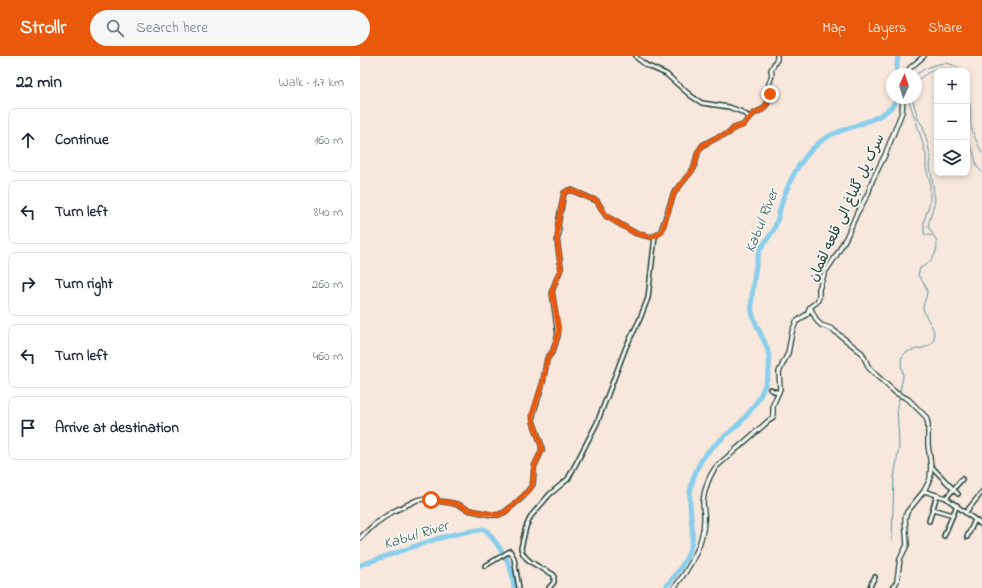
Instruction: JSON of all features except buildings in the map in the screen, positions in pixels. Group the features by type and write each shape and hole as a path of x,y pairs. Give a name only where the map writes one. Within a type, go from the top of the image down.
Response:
{"street":[{"path":"636,56 646,65 666,74 691,96 702,103 729,107 742,112 749,117"},
{"path":"360,538 376,523 392,512 417,500 452,503 469,510 498,515 505,512 531,488 534,467 542,450 532,415 543,382 547,359 553,351 559,331 552,291 561,268 558,246 558,224 564,193 571,190 597,201 606,216 630,230 647,236 655,236 662,231 674,193 694,168 698,152 703,145 729,133 734,128 744,125 749,117 763,109 767,104 770,98 769,84 772,75 771,70 777,59 776,56"},
{"path":"910,68 924,56"},
{"name":"سرک پل گلباغ الی قلعه لقمان","path":"674,588 691,563 701,541 704,520 703,500 710,474 773,417 773,405 780,388 779,372 788,353 792,332 796,322 807,314 810,307 817,302 819,289 825,272 836,256 868,194 872,181 899,122 903,104"},
{"path":"549,588 554,582 554,575 527,559 522,551 521,548 526,526 531,516 550,494 568,479 597,423 626,348 648,298 655,236"},
{"path":"810,307 816,321 821,325 832,329 862,353 869,368 877,376 896,393 908,399 926,416 931,466 930,479 924,491 907,512 905,519 907,545 900,560 897,581 893,588"},
{"path":"770,389 778,393"},
{"path":"931,466 952,490 958,494"},
{"path":"946,498 962,479"},
{"path":"924,491 946,498 982,525"},
{"path":"966,512 982,492"},
{"path":"929,521 937,494"},
{"path":"944,536 957,505"},
{"path":"933,510 953,515"},
{"path":"979,522 982,519"},
{"path":"967,537 975,520"},
{"path":"485,566 510,551 514,558 519,588"},
{"path":"870,588 874,576"}],"waterway":[{"name":"Kabul River","path":"897,68 898,56"},
{"path":"922,71 926,68 945,63 951,64 958,68"},
{"path":"922,77 934,70"},
{"name":"Kabul River","path":"665,588 682,566 692,541 690,491 700,463 716,443 739,424 751,410 761,394 767,378 769,369 768,352 752,312 756,264 762,246 774,229 783,198 791,180 804,159 820,142 833,134 872,120 888,110 894,104"},
{"path":"910,104 926,155 926,168 930,182 930,202 924,221 924,234 932,236"},
{"path":"900,393 903,375 901,363 902,357 905,353 927,347 931,344 934,334 923,308 927,290 918,275 920,268 931,261 937,249 936,240 928,226 935,200 930,165 931,157 923,126 919,121 914,104"},
{"path":"970,104 971,126 982,153"},
{"path":"970,146 977,167 982,172"},
{"path":"892,540 894,478 899,447 897,405 900,396"},
{"name":"Kabul River","path":"360,565 436,539 484,529 487,531 509,563 514,588"}],"route":[{"path":"431,500 452,503 469,510 498,515 505,512 524,496 533,484 534,467 542,450 532,415 543,382 547,359 553,351 559,331 553,304 552,291 561,268 557,240 559,232 558,224 564,193 571,190 597,201 606,216 635,233 651,237 657,235 662,231 674,193 691,173 696,164 698,152 703,145 729,133 738,126 744,125 753,114 763,109 770,98 770,94"}]}
